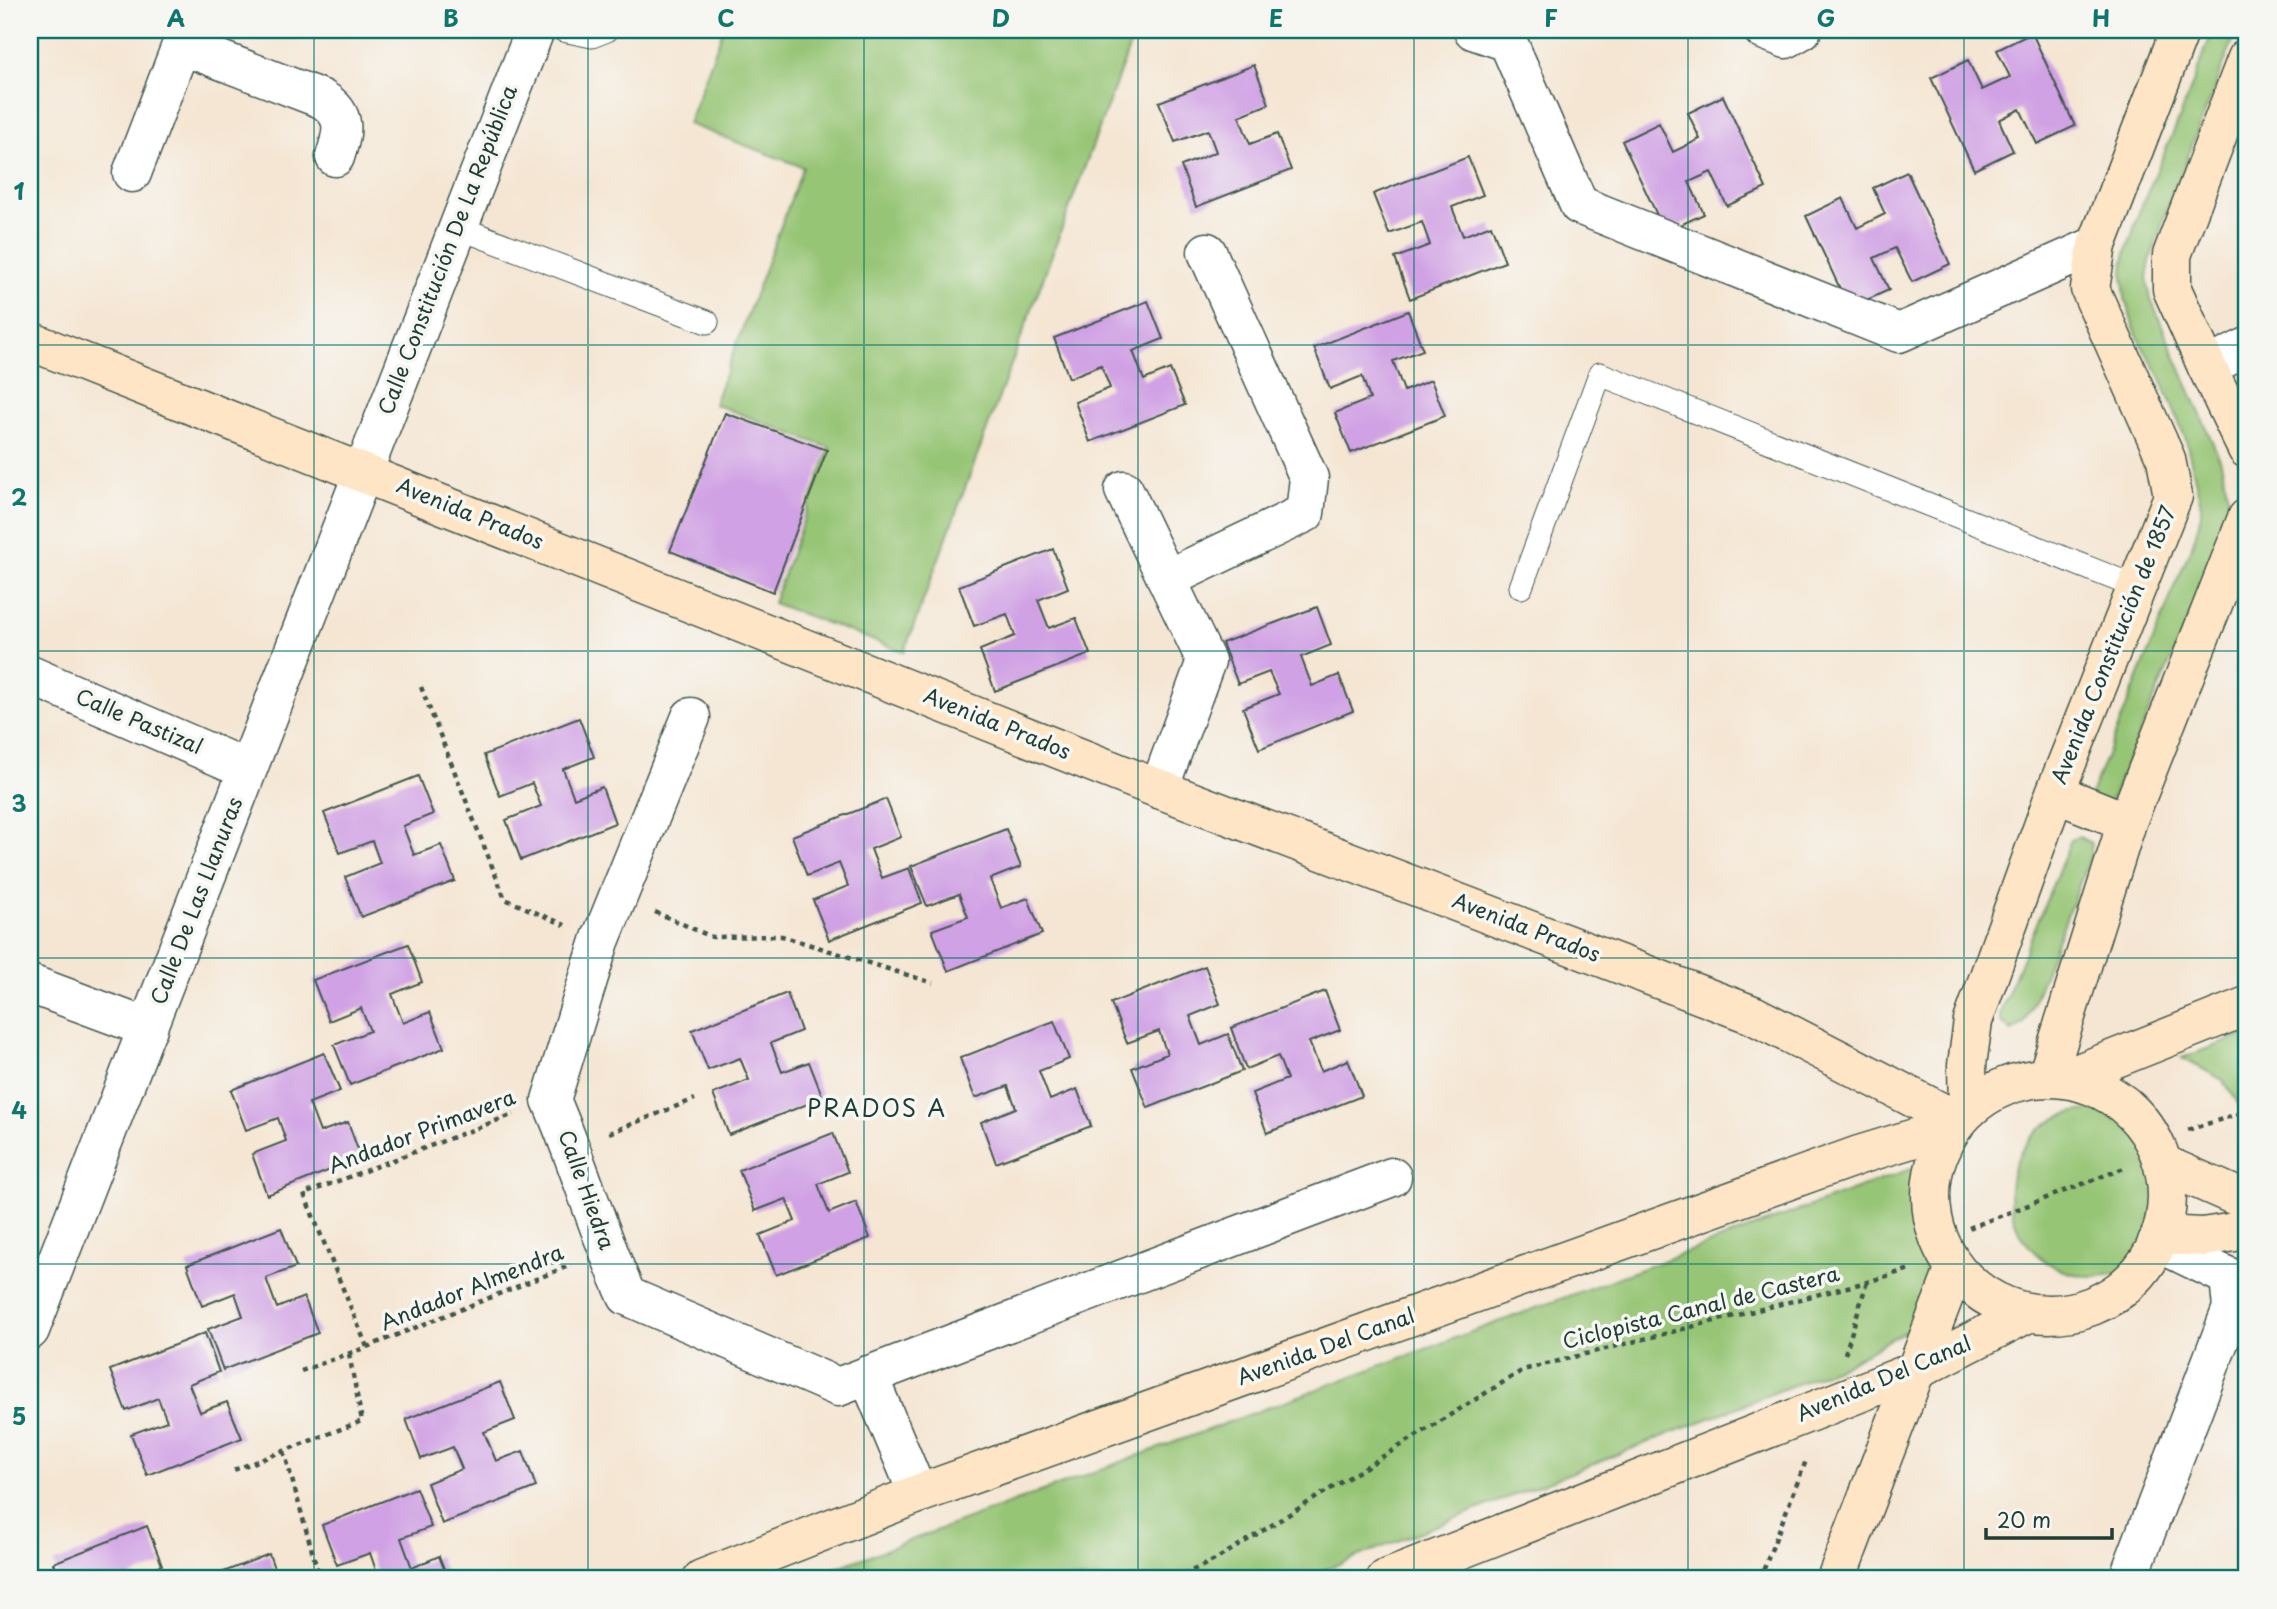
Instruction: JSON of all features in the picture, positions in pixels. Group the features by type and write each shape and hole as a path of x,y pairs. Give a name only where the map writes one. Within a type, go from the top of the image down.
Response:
{"main road":[{"name":"Avenida Constitución de 1857","path":"1960,1119 1973,1021 2055,793 2173,496 2166,459 2090,289 2096,245 2179,30"},
{"path":"2247,58 2172,255 2172,289 2247,449"},
{"name":"Avenida Prados","path":"30,341 1159,789 1753,1015 1960,1119"},
{"path":"2057,1078 2127,822 2247,518"},
{"path":"2055,793 2127,822"},
{"name":"Avenida Del Canal","path":"2057,1078 2101,1089 2132,1112 2158,1153 2167,1188 2166,1212 2159,1239 2136,1276 2106,1301 2068,1313 2028,1313 2000,1304 1975,1289 1947,1254 1931,1201 1936,1161 1960,1119 1992,1092 2018,1082 2057,1078 2247,1006"},
{"name":"Avenida Del Canal","path":"702,1579 918,1494 1960,1119"},
{"name":"Avenida Del Canal","path":"2158,1153 2247,1201"},
{"path":"2159,1239 2203,1237 2247,1230"},
{"path":"1836,1579 1940,1311 1947,1254"},
{"name":"Avenida Del Canal","path":"1385,1579 1915,1371 2028,1313"}],"street":[{"name":"Calle Constitución De La República","path":"362,471 535,30"},
{"path":"1474,30 1508,42 1579,205 1899,333 2096,245"},
{"path":"1763,30 1786,39 1802,30"},
{"path":"132,173 184,38 332,105 342,126 335,157"},
{"path":"1167,579 1305,513 1309,478 1207,252"},
{"path":"2207,367 2247,347"},
{"name":"Calle De Las Llanuras","path":"33,1314 148,1028 362,471"},
{"path":"1124,490 1206,661 1159,789"},
{"name":"Calle Pastizal","path":"30,675 247,769"},
{"path":"551,1100 600,941 691,717"},
{"path":"30,984 148,1028"},
{"name":"Calle Hiedra","path":"551,1100 572,1148 607,1251 627,1296 838,1387 1392,1177"},
{"path":"2128,1579 2232,1308 2229,1277 2159,1239"},
{"path":"868,1375 918,1494"}],"lane":[{"path":"563,30 592,36 607,30"},
{"path":"457,227 707,322"},
{"path":"1521,587 1600,374 2136,586"}],"path":[{"path":"421,687 505,899 600,941"},
{"path":"618,897 712,937 782,936 933,983"},
{"path":"572,1148 695,1099"},
{"name":"Andador Primavera","path":"367,1347 304,1194 551,1100"},
{"path":"1947,1254 2247,1111"},
{"name":"Andador Almendra","path":"301,1371 607,1251"},
{"name":"Ciclopista Canal de Castera","path":"1174,1579 1215,1560 1523,1370 1854,1285 1914,1268 1947,1254"},
{"path":"234,1470 362,1420 349,1354"},
{"path":"284,1451 320,1579"}],"green space":[{"path":"723,30 1114,30 1133,37 904,652 773,603 830,448 714,404 803,167 688,124"},
{"path":"2213,30 2237,30 2165,215 2147,278 2151,300 2221,462 2229,502 2221,543 2108,807 2090,797 2195,537 2201,515 2186,440 2160,376 2133,325 2125,298 2124,260 2139,212 2180,117"},
{"path":"2079,837 2091,843 2091,854 2032,1006 2024,1023 2012,1031 2000,1021 2000,1013 2071,840"},
{"path":"2247,1034 2247,1117 2223,1080 2182,1058"},
{"path":"2093,1110 2125,1116 2152,1134 2170,1161 2176,1193 2170,1225 2152,1252 2125,1270 2093,1276 2061,1270 2034,1252 2016,1225 2010,1193 2016,1161 2034,1134 2061,1116"},
{"path":"1948,1155 1925,1207 1925,1264 1933,1316 1842,1366 1301,1579 806,1579"}],"building":[{"path":"2032,33 2075,126 2037,144 2020,109 1999,120 2013,151 1974,170 1931,78 1968,60 1982,90 2010,77 1997,50"},
{"path":"1254,65 1269,104 1239,116 1250,144 1277,134 1291,170 1196,207 1181,166 1216,152 1208,130 1175,142 1159,102"},
{"path":"1723,96 1766,188 1727,206 1711,172 1689,182 1704,214 1665,232 1622,141 1659,123 1673,152 1700,139 1688,113"},
{"path":"1468,157 1483,195 1452,207 1463,236 1491,225 1505,262 1410,299 1395,258 1430,245 1422,222 1389,234 1373,194"},
{"path":"1907,172 1950,264 1912,282 1895,248 1874,258 1889,290 1849,308 1806,216 1843,198 1857,228 1885,214 1873,188"},
{"path":"1148,301 1163,339 1133,351 1144,380 1170,369 1185,405 1090,442 1075,402 1110,388 1101,365 1069,378 1054,338"},
{"path":"1408,311 1423,350 1393,361 1404,391 1431,380 1445,416 1351,453 1335,413 1370,399 1362,376 1330,389 1314,348"},
{"path":"725,413 827,450 773,592 670,551"},
{"path":"1053,549 1068,588 1038,600 1049,628 1076,618 1090,654 995,691 980,650 1015,636 1007,614 974,626 959,586"},
{"path":"1317,607 1331,645 1301,657 1312,686 1339,675 1353,711 1259,749 1243,708 1279,694 1269,672 1238,684 1222,643"},
{"path":"579,718 594,757 563,769 574,798 602,787 615,823 521,860 506,820 541,806 532,783 500,796 484,755"},
{"path":"418,776 433,814 403,826 414,855 441,845 455,881 361,917 345,877 380,863 372,841 340,853 324,813"},
{"path":"886,799 901,837 871,849 882,878 909,868 922,903 829,940 813,900 848,886 839,863 807,876 792,836"},
{"path":"1006,829 1021,867 990,879 1001,908 1028,898 1042,934 948,971 932,930 968,917 959,894 927,906 911,866"},
{"path":"408,944 422,982 392,994 403,1023 430,1012 444,1048 350,1085 334,1045 370,1031 361,1008 329,1021 313,980"},
{"path":"1205,966 1220,1004 1190,1016 1201,1045 1228,1034 1242,1071 1148,1108 1132,1068 1167,1054 1159,1031 1127,1043 1111,1003"},
{"path":"1325,991 1340,1030 1309,1042 1321,1071 1348,1060 1362,1096 1267,1133 1252,1093 1287,1079 1278,1056 1246,1069 1231,1028"},
{"path":"787,993 801,1031 771,1043 782,1072 809,1062 823,1098 729,1135 713,1094 749,1080 740,1058 708,1070 692,1030"},
{"path":"1054,1021 1069,1059 1039,1071 1050,1100 1077,1089 1091,1126 996,1163 981,1122 1016,1108 1008,1086 975,1098 960,1058"},
{"path":"324,1053 340,1091 309,1103 320,1132 348,1122 361,1158 267,1195 252,1154 286,1141 278,1118 246,1130 231,1090"},
{"path":"833,1133 848,1172 818,1184 829,1213 856,1202 870,1238 776,1275 760,1235 795,1221 786,1199 755,1211 739,1170"},
{"path":"281,1228 296,1267 266,1278 277,1308 304,1297 318,1333 223,1370 208,1329 243,1316 235,1293 202,1306 187,1265"},
{"path":"205,1333 219,1372 189,1384 200,1412 227,1402 242,1438 147,1475 131,1434 167,1421 158,1398 126,1411 110,1370"},
{"path":"500,1382 515,1420 484,1432 496,1461 523,1451 536,1487 442,1524 427,1483 462,1469 453,1447 421,1459 406,1419"},
{"path":"416,1488 431,1527 401,1538 412,1568 439,1556 448,1579 369,1579 378,1576 370,1553 337,1565 322,1525"},
{"path":"147,1526 162,1565 132,1576 133,1579 59,1579 53,1563"},
{"path":"269,1554 278,1579 206,1579"}],"district":[{"name":"PRADOS A","path":"877,1109"}]}
